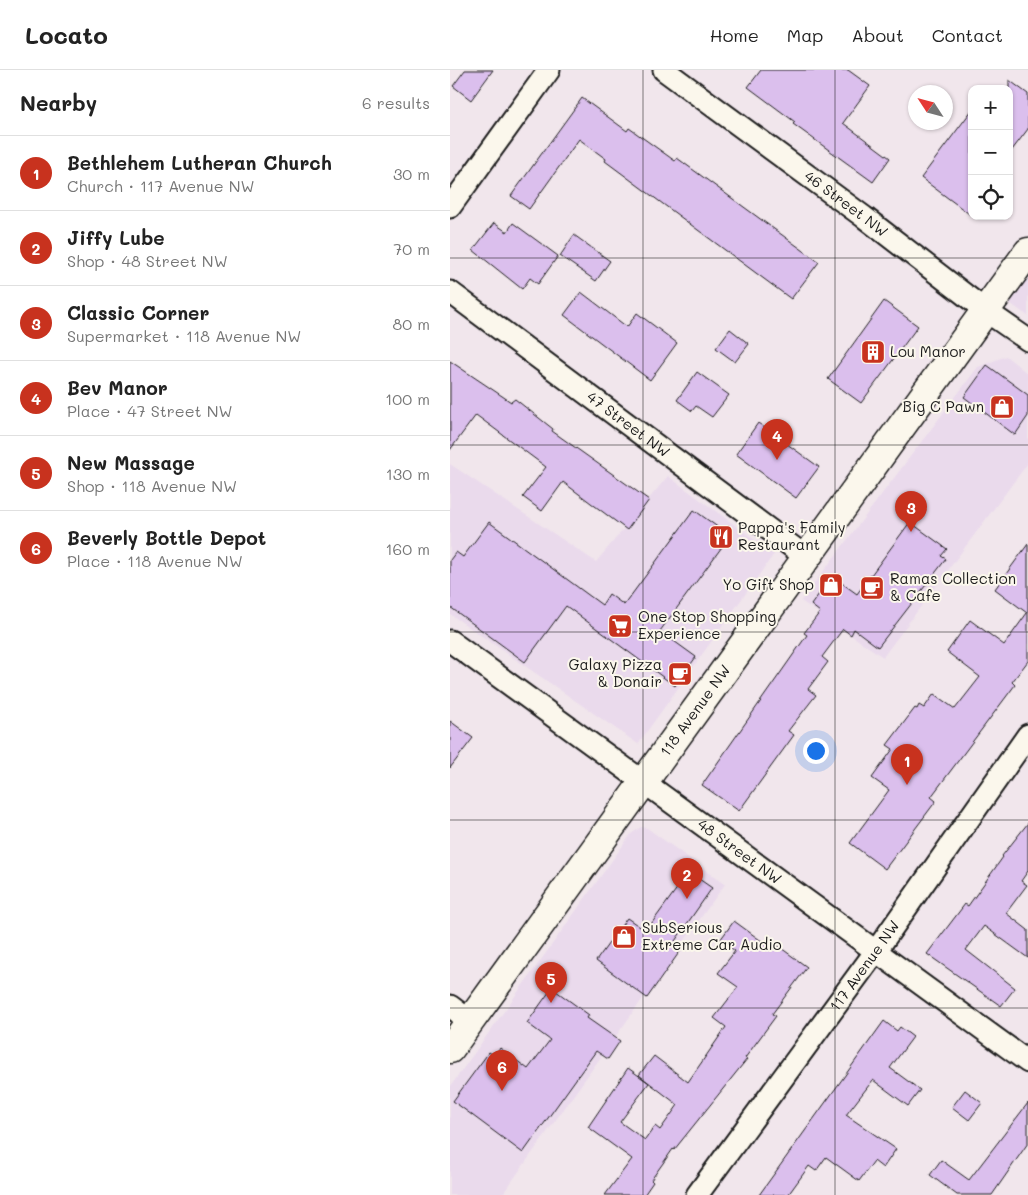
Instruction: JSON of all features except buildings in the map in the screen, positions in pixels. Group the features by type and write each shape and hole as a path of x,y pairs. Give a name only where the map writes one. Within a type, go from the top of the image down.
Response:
{"main road":[{"name":"118 Avenue NW","path":"450,1049 460,1013 644,782 1028,252"}],"street":[{"path":"450,207 549,70"},
{"name":"46 Street NW","path":"664,70 864,217 986,311 1028,340"},
{"name":"47 Street NW","path":"450,292 806,557"},
{"name":"48 Street NW","path":"450,641 1028,1062"},
{"name":"117 Avenue NW","path":"697,1195 876,951 1028,734"}],"shaded area":[{"path":"1028,274 1028,316 1007,301"},
{"path":"1006,356 1028,374 1028,463 883,657 801,601 978,367"},
{"path":"450,464 596,562 668,476 774,554 638,744 450,614"},
{"path":"641,827 647,828 725,884 502,1195 450,1195 450,1087 631,834"}],"place":[{"name":"Lou Manor","path":"873,352"},
{"name":"Big C Pawn","path":"1002,407"},
{"name":"Bev Manor","path":"777,460"},
{"name":"Classic Corner","path":"911,532"},
{"name":"Pappa's Family Restaurant","path":"721,537"},
{"name":"Yo Gift Shop","path":"831,585"},
{"name":"Ramas Collection & Cafe","path":"872,588"},
{"name":"One Stop Shopping Experience","path":"620,626"},
{"name":"Galaxy Pizza & Donair","path":"680,674"},
{"name":"Bethlehem Lutheran Church","path":"907,785"},
{"name":"Jiffy Lube","path":"687,899"},
{"name":"SubSerious Extreme Car Audio","path":"624,937"},
{"name":"New Massage","path":"551,1003"},
{"name":"Beverly Bottle Depot","path":"502,1091"}]}
